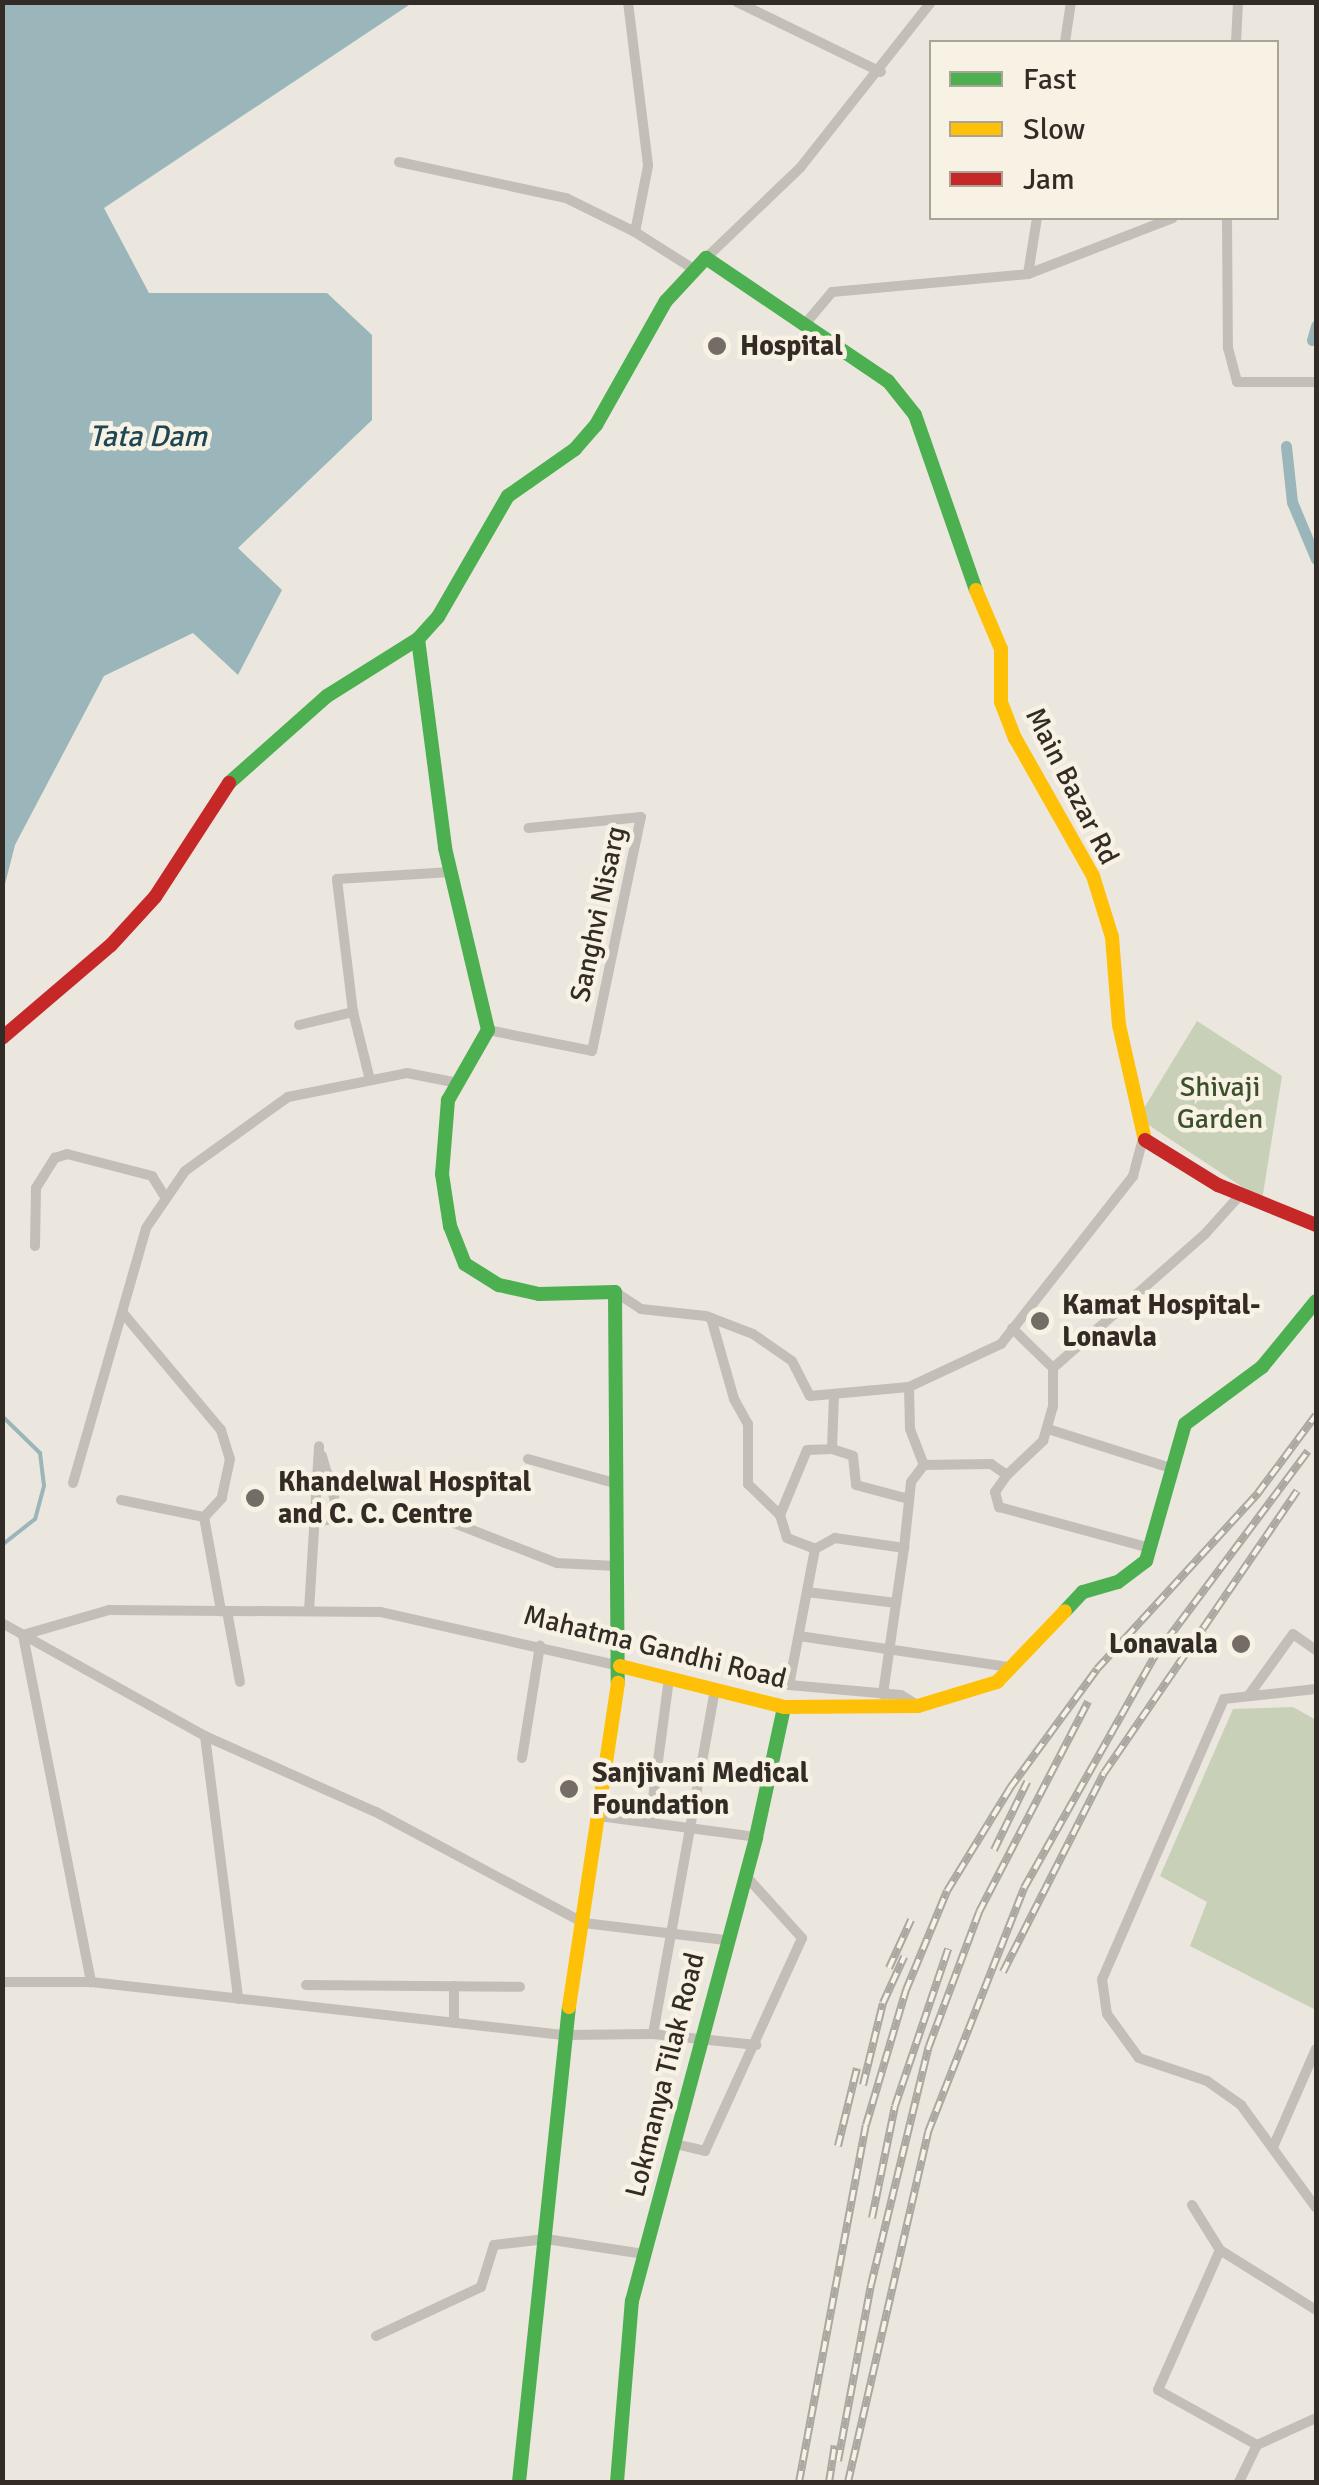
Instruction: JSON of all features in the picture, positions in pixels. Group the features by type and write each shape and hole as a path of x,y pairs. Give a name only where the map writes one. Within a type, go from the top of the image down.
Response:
{"main road":[{"path":"2,1038 111,944 155,897 234,776 327,696 418,639 438,617 508,496 575,449 596,425 666,300 706,258"},
{"name":"Main Bazar Rd","path":"706,258 888,381 914,415 956,543 1001,649 1001,702 1015,738 1093,876 1112,938 1119,1024 1143,1140"},
{"path":"418,639 450,872 488,1030 448,1100 442,1174 465,1264 499,1285 539,1294 615,1292 618,1484 614,1566 620,1666 565,2035 520,2482"},
{"path":"1143,1140 1240,1194 1316,1226"},
{"name":"Mahatma Gandhi Road","path":"620,1666 784,1707 918,1706 997,1682 1083,1592 1118,1582 1146,1561 1185,1424 1262,1367 1316,1302"},
{"name":"Lokmanya Tilak Road","path":"617,2482 632,2302 704,2038 725,1940 756,1837 784,1707"}],"street":[{"path":"628,2 648,166 634,232"},
{"path":"736,2 882,72"},
{"path":"706,258 800,168 882,72 931,2"},
{"path":"1065,40 1071,2"},
{"path":"1236,40 1238,2"},
{"path":"399,162 566,198 634,232 695,270"},
{"path":"1028,274 1037,220"},
{"path":"805,324 832,292 1028,274 1168,220"},
{"path":"1226,220 1228,348 1236,382 1316,382"},
{"name":"Sanghvi Nisarg","path":"488,1030 572,1043 592,1051 641,817 529,828"},
{"path":"370,1080 353,1012 337,879 450,872"},
{"path":"299,1025 353,1012"},
{"path":"73,1483 146,1228 166,1198 210,1148 288,1097 407,1073 458,1083"},
{"path":"615,1292 641,1309 711,1318 754,1334 792,1361 810,1396 908,1387 1002,1344 1133,1176 1143,1140"},
{"path":"35,1246 36,1188 55,1158 67,1154 152,1176 166,1198"},
{"path":"1150,1548 999,1507 995,1492 1048,1429 1054,1368 1205,1234 1240,1194"},
{"path":"122,1312 221,1430 230,1459 222,1498 204,1517"},
{"path":"711,1318 734,1399 748,1424 748,1484 780,1515 786,1538 815,1549 835,1538 904,1548"},
{"path":"1012,1328 1054,1368"},
{"path":"908,1387 910,1429 924,1466"},
{"path":"832,1449 834,1395"},
{"path":"1048,1429 1174,1469"},
{"path":"309,1611 314,1522 319,1446 340,1518 314,1522"},
{"path":"780,1515 806,1450 832,1449 852,1456 856,1485 909,1499"},
{"path":"528,1459 618,1484"},
{"path":"884,1694 911,1482 924,1466 991,1464 1007,1474"},
{"path":"120,1500 204,1517"},
{"path":"204,1517 240,1682"},
{"path":"448,1521 557,1563 614,1566"},
{"name":"Lokmanya Tilak Road","path":"784,1707 815,1549"},
{"path":"808,1592 896,1603"},
{"name":"Mahatma Gandhi Road","path":"24,1635 109,1610 381,1612 620,1666"},
{"path":"2,1623 205,1736 376,1812 584,1923 725,1940"},
{"path":"1248,1695 1293,1634 1315,1645"},
{"path":"24,1635 92,1982"},
{"path":"799,1636 1010,1667"},
{"path":"522,1758 540,1645"},
{"path":"650,1821 669,1678"},
{"path":"789,1686 884,1694 918,1706"},
{"path":"653,2034 714,1689"},
{"path":"1316,1689 1224,1699 1102,1980 1107,2014 1139,2058 1208,2081 1241,2105 1274,2145 1316,2208"},
{"path":"205,1736 238,1999"},
{"path":"598,1816 691,1825 756,1837"},
{"path":"675,2144 705,2151 802,1938 744,1874"},
{"path":"2,1982 92,1982 565,2035 653,2034 756,2045"},
{"path":"306,1984 520,1987"},
{"path":"454,1986 454,2023"},
{"path":"1274,2145 1316,2049"},
{"path":"1192,2205 1220,2250 1316,2310"},
{"path":"376,2336 482,2287 494,2245 546,2239 644,2254"},
{"path":"1220,2250 1158,2390 1257,2444"},
{"path":"1239,2482 1257,2444 1316,2418"}],"green space":[{"name":"Shivaji Garden","path":"1197,1021 1282,1076 1262,1200 1138,1118"},
{"path":"1293,1707 1316,1720 1316,2010 1190,1946 1207,1902 1160,1876 1233,1709"}],"water":[{"name":"Tata Dam","path":"3,2 412,3 104,208 149,293 327,293 372,335 372,420 238,548 282,590 238,675 193,633 104,676 15,845 3,892"}],"waterway":[{"path":"1312,340 1316,326"},
{"path":"1286,446 1292,502 1316,559"},
{"path":"2,1416 40,1453 44,1486 35,1519 2,1545"}],"railway":[{"path":"799,2482 866,2125 906,1990 947,1891 1010,1788 1097,1669 1258,1493 1316,1415"},
{"path":"848,2482 928,2132 1024,1888 1154,1657 1308,1451"},
{"path":"1003,1972 1104,1773 1297,1491"},
{"path":"838,2461 871,2285 929,2046 979,1912 1088,1702"},
{"path":"994,1850 1027,1782"},
{"path":"889,1968 911,1920"},
{"path":"872,2218 895,2106 948,1949"},
{"path":"863,2085 883,2003 904,1957"},
{"path":"838,2146 857,2068"},
{"path":"829,2482 835,2445"}],"traffic: fast":[{"path":"229,783 327,696 418,639 438,617 508,496 575,449 596,425 666,301 706,258 888,381 915,415 976,590"},
{"path":"418,639 445,848 488,1030 448,1100 442,1174 450,1226 465,1264 499,1285 539,1294 615,1292 618,1683"},
{"path":"1065,1611 1083,1592 1118,1582 1146,1561 1185,1424 1262,1367 1316,1301"},
{"path":"617,2482 632,2301 756,1837 784,1707"},
{"path":"519,2482 569,2007"}],"traffic: slow":[{"path":"976,590 1001,649 1001,702 1015,738 1093,876 1112,937 1119,1025 1145,1140"},
{"path":"620,1666 784,1707 918,1706 997,1682 1065,1611"},
{"path":"569,2007 618,1683"}],"traffic: jam":[{"path":"2,1038 111,945 155,897 229,783"},
{"path":"1145,1140 1218,1185 1316,1225"}],"place":[{"name":"Hospital","path":"717,346"},
{"name":"Kamat Hospital- Lonavla","path":"1040,1321"},
{"name":"Khandelwal Hospital and C. C. Centre","path":"255,1498"},
{"name":"Lonavala","path":"1241,1644"},
{"name":"Sanjivani Medical Foundation","path":"569,1789"}]}
